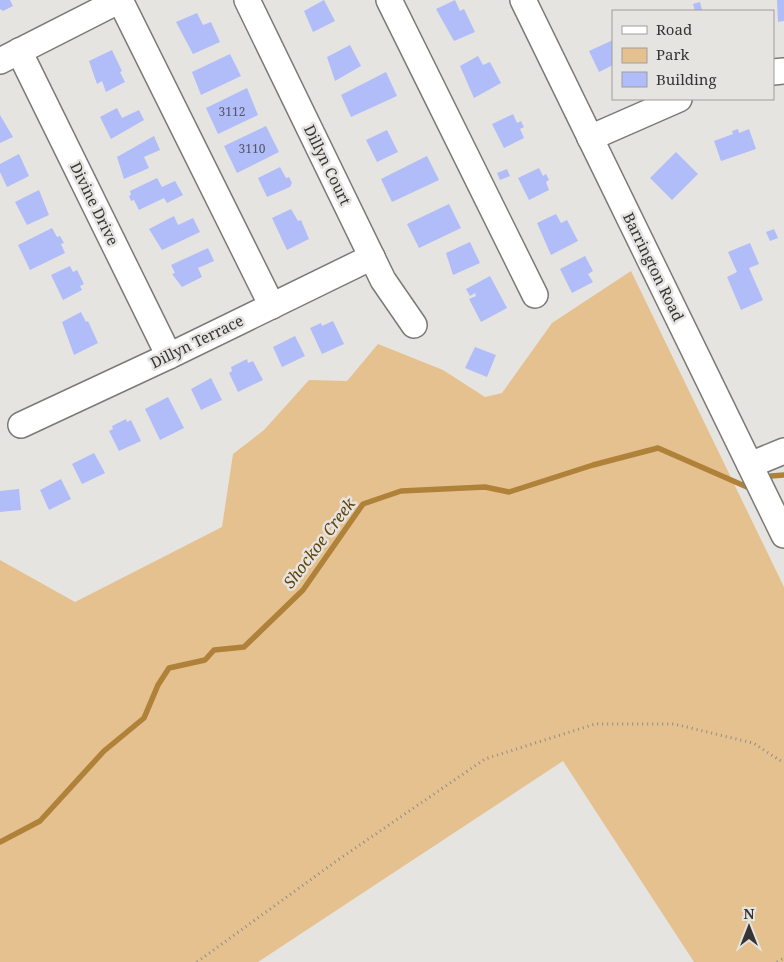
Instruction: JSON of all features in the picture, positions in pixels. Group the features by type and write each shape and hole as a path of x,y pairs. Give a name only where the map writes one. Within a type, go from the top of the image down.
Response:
{"street":[{"path":"9,56 120,0 272,306"},
{"name":"Dillyn Court","path":"248,0 383,280 414,325"},
{"path":"389,0 535,295"},
{"name":"Barrington Road","path":"523,0 750,465 777,500 784,534"},
{"name":"Divine Drive","path":"9,56 169,356"},
{"path":"590,138 677,100"},
{"name":"Dillyn Terrace","path":"21,425 169,356 372,257"},
{"path":"750,465 784,451"}],"path":[{"path":"197,962 335,862 485,760 594,724 674,724 753,743 784,763"},
{"path":"777,962 784,958"}],"green space":[{"path":"631,271 784,587 784,962 694,962 563,761 258,962 0,962 0,560 75,602 222,527 233,454 264,430 309,380 347,381 378,344 443,370 485,397 502,393 552,323"}],"building":[{"path":"0,0 10,0 13,6 3,11 0,9"},
{"path":"324,0 335,21 313,32 304,11"},
{"path":"455,0 460,11 464,9 475,32 454,41 436,9"},
{"path":"777,0 784,0 784,21 778,22"},
{"path":"700,2 702,10 695,10 693,4"},
{"path":"197,13 203,25 211,22 220,42 193,54 176,22"},
{"path":"612,40 612,66 599,72 589,51"},
{"path":"350,45 361,66 335,81 327,57"},
{"path":"112,50 125,82 106,92 102,81 97,84 89,61"},
{"path":"230,54 241,76 201,95 192,72"},
{"path":"478,56 483,65 490,62 501,83 474,98 460,66"},
{"path":"386,72 397,96 351,117 341,95"},
{"path":"247,88 258,115 218,134 206,108"},
{"path":"117,108 122,118 139,110 144,120 111,139 100,117"},
{"path":"513,114 517,123 521,121 524,127 520,129 524,138 504,148 492,124"},
{"path":"0,115 13,137 0,143"},
{"path":"266,126 279,152 237,173 224,146"},
{"path":"738,129 739,133 749,129 756,149 721,161 714,141 733,134 732,131"},
{"path":"387,130 398,152 377,162 366,140"},
{"path":"154,136 160,150 144,157 149,168 124,179 117,157"},
{"path":"676,152 698,174 672,200 650,178"},
{"path":"19,154 29,176 7,187 0,172 0,164"},
{"path":"427,156 439,180 392,202 381,179"},
{"path":"280,167 286,178 289,177 292,183 290,187 267,197 258,178"},
{"path":"539,168 543,176 546,174 549,180 546,182 549,190 529,200 518,178"},
{"path":"507,169 510,176 500,180 497,173"},
{"path":"157,178 162,187 175,181 183,195 167,203 164,198 139,210 134,200 131,201 130,191"},
{"path":"39,190 49,215 27,225 15,202"},
{"path":"449,204 461,228 419,248 407,224"},
{"path":"291,209 298,221 301,220 309,239 287,250 272,218"},
{"path":"556,214 561,223 567,220 578,241 551,255 537,223"},
{"path":"174,216 178,225 193,218 200,232 162,250 149,229"},
{"path":"52,228 57,237 60,236 64,243 61,244 65,253 30,270 18,245"},
{"path":"774,229 778,238 770,241 766,232"},
{"path":"470,242 480,263 453,275 446,253"},
{"path":"750,243 759,264 749,268 763,300 741,310 727,277 737,272 728,252"},
{"path":"208,248 214,261 198,268 202,277 182,287 172,274 175,273 171,265"},
{"path":"585,256 593,271 588,274 593,282 572,293 560,269"},
{"path":"70,266 73,272 77,270 84,284 80,286 82,290 63,300 51,275"},
{"path":"490,276 507,308 481,322 469,299 476,296 475,293 470,296 466,289"},
{"path":"81,312 86,322 88,321 98,343 74,355 62,322"},
{"path":"333,321 344,344 322,354 310,328 321,323 322,326"},
{"path":"295,336 305,356 282,367 273,347"},
{"path":"475,347 496,355 487,377 465,368"},
{"path":"247,359 248,363 253,361 263,380 238,392 229,373 232,371 231,367"},
{"path":"211,378 222,400 201,410 191,389"},
{"path":"168,397 184,428 160,440 145,409"},
{"path":"126,419 127,422 131,420 141,441 119,451 109,431 113,429 112,426"},
{"path":"94,453 105,473 82,484 72,464"},
{"path":"61,479 71,499 49,510 40,490"},
{"path":"19,489 21,510 0,512 0,491"}],"waterway":[{"name":"Shockoe Creek","path":"0,842 40,821 104,751 144,718 158,685 169,668 205,660 214,650 244,647 303,590 363,504 401,491 485,487 509,492 593,465 658,448 747,487"},
{"path":"771,476 784,475"}]}
